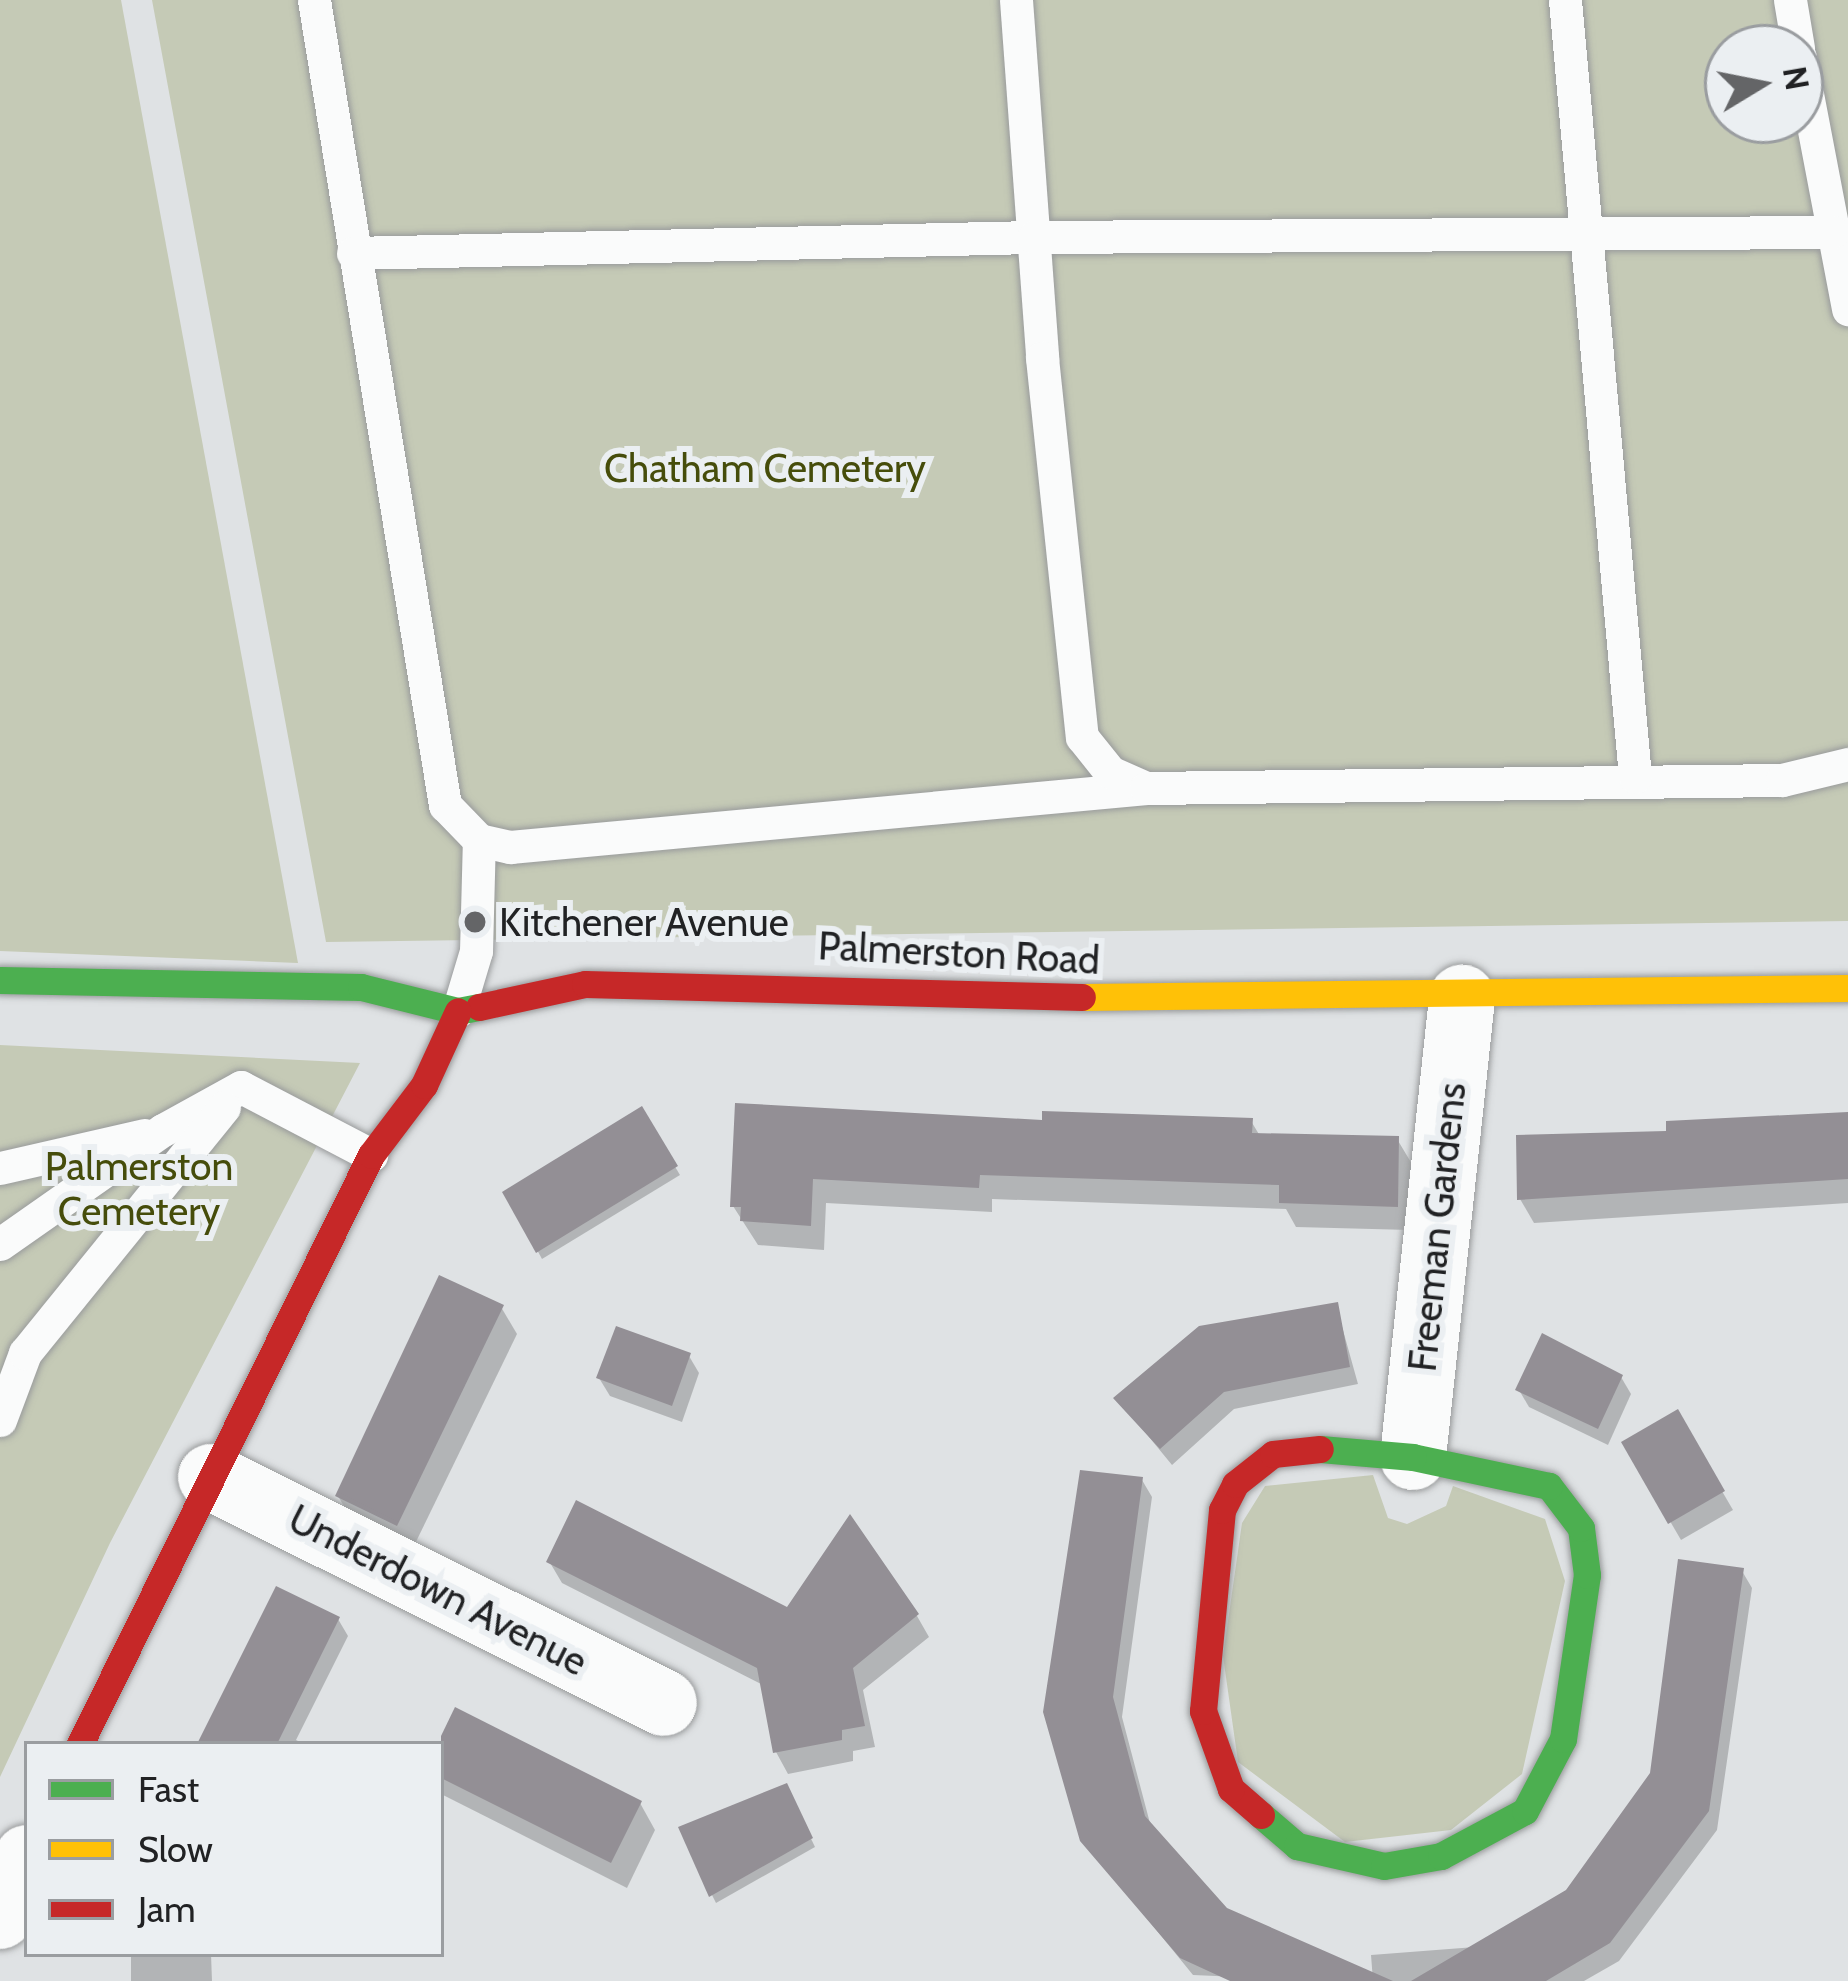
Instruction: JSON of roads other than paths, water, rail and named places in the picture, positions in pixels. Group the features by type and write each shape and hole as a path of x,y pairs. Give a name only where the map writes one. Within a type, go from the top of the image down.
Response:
{"street":[{"name":"Palmerston Road","path":"0,980 361,987 458,1011 585,984 770,983 1158,1001 1848,988"},
{"name":"Freeman Gardens","path":"1413,1457 1462,998"},
{"path":"81,1741 371,1155 424,1085 458,1011"},
{"path":"1274,1454 1413,1457 1549,1486 1581,1528 1587,1575 1563,1738 1525,1811 1441,1856 1384,1866 1329,1857 1265,1825 1231,1789 1203,1711 1222,1510 1234,1484 1274,1454"},
{"name":"Underdown Avenue","path":"212,1477 664,1703"},
{"path":"0,1916 24,1864"}],"lane":[{"path":"314,0 445,805 479,840 510,847 1146,788 1635,777 1782,780 1848,764"},
{"path":"1016,0 1082,737 1065,773 1022,800"},
{"path":"1564,0 1582,237 1635,777"},
{"path":"1816,144 1848,309"},
{"path":"353,253 1034,237 1832,232"},
{"path":"1082,737 1110,772 1146,788"},
{"path":"458,1011 476,951 479,840"},
{"path":"241,1087 371,1155"},
{"path":"0,1244 163,1130 241,1087"},
{"path":"0,1420 26,1353 241,1087"},
{"path":"0,1168 163,1130"}],"place":[{"name":"Kitchener Avenue","path":"475,922"}],"park label":[{"name":"Chatham Cemetery","path":"765,468"},
{"name":"Palmerston Cemetery","path":"139,1190"}]}
